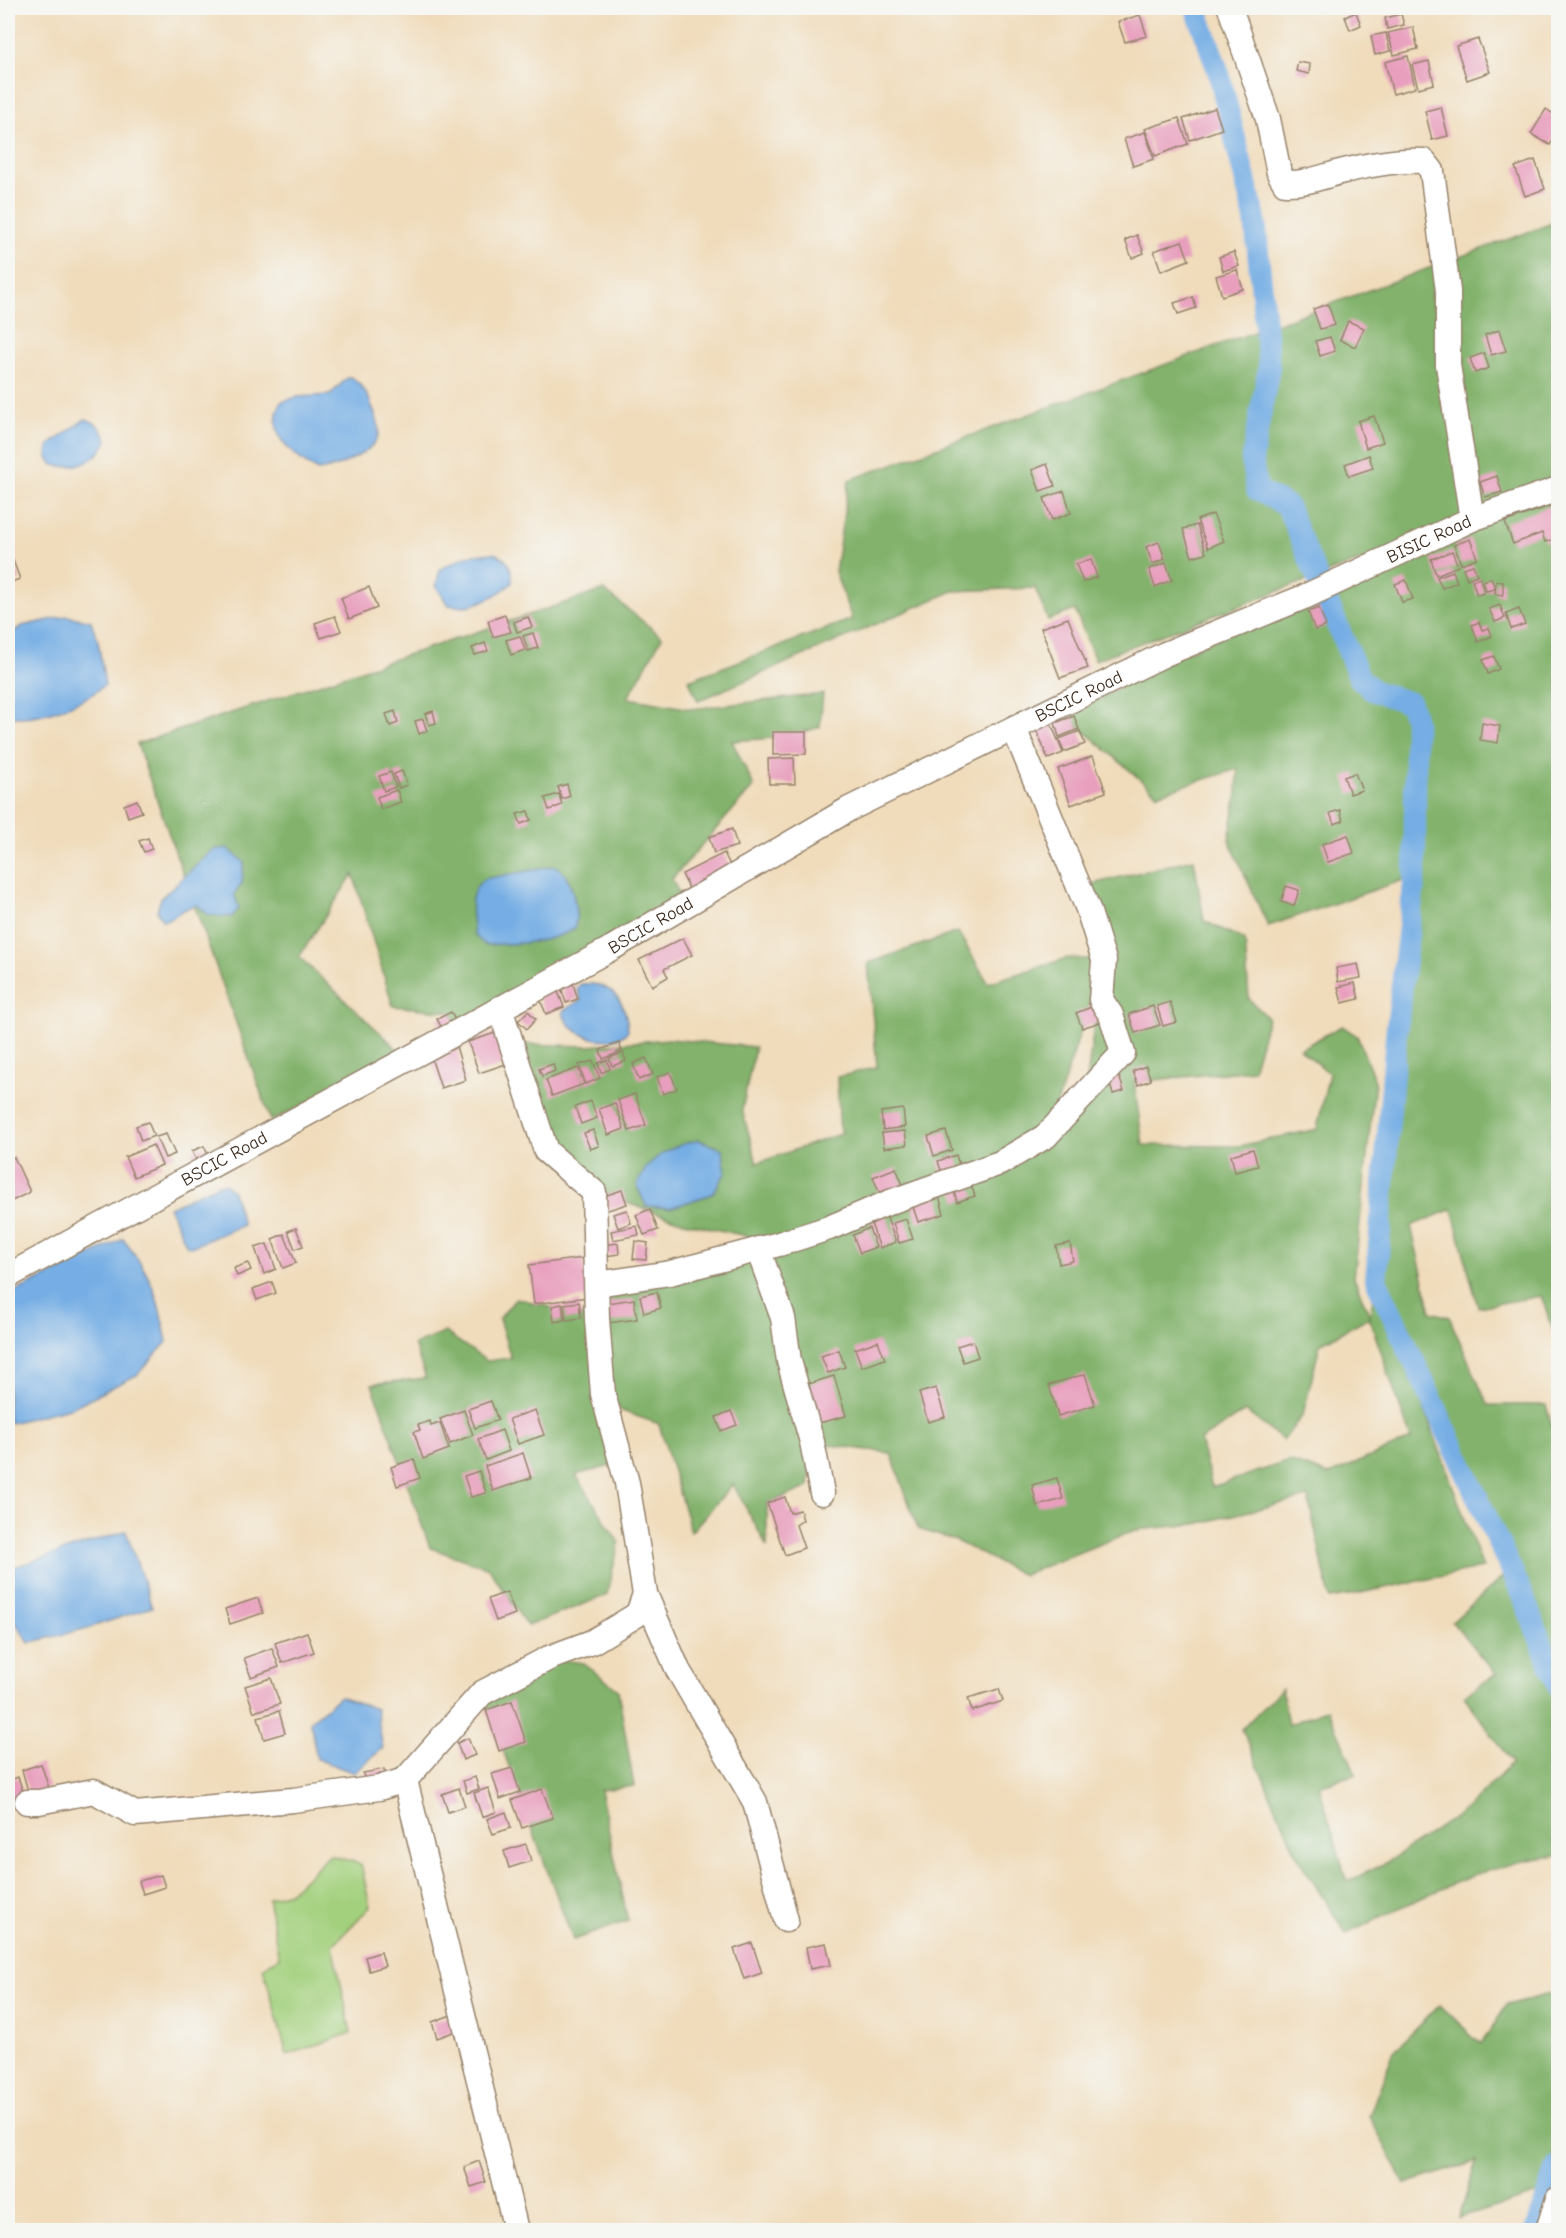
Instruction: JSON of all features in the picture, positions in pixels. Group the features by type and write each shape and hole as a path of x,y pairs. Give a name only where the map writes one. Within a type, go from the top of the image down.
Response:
{"street":[{"path":"1230,8 1268,119 1280,173 1285,183 1297,184 1404,160 1424,161 1432,171 1448,291 1448,366 1472,519"},
{"name":"BISIC Road","path":"1304,597 1472,519 1558,489"},
{"name":"BSCIC Road","path":"8,1276 612,948 849,809 1165,654 1304,597"},
{"path":"597,1284 670,1273 829,1228 890,1202 1000,1163 1046,1136 1123,1053 1111,1015 1101,999 1104,960 1088,909 1014,728"},
{"path":"500,1008 546,1151 594,1192 603,1394 627,1483 645,1594 678,1670 755,1802 786,1920"},
{"path":"758,1249 783,1318 789,1361 812,1442 822,1493"},
{"path":"27,1802 39,1802 94,1791 135,1814 293,1800 379,1788 405,1780 482,1693 549,1659 592,1642 638,1614 645,1594"},
{"path":"405,1780 516,2230"},
{"path":"1548,2230 1558,2199"}],"green space":[{"path":"1558,221 1558,486 1095,660 1075,610 1048,620 1035,588 953,591 698,701 689,680 852,619 835,572 849,480"},
{"path":"1558,489 1558,1344 1541,1296 1478,1307 1452,1209 1411,1226 1431,1312 1449,1317 1488,1405 1546,1405 1558,1448 1558,1856 1503,1866 1476,1875 1449,1885 1346,1934 1298,1858 1242,1729 1282,1688 1288,1725 1328,1709 1356,1774 1319,1786 1347,1882 1389,1861 1468,1808 1512,1763 1464,1696 1496,1674 1452,1622 1508,1572 1381,1291 1483,1568 1330,1599 1308,1497 1196,1524 1135,1530 1023,1575 956,1541 918,1529 891,1453 813,1443 809,1487 767,1504 767,1547 733,1484 691,1532 659,1424 622,1411 612,1402 622,1463 576,1475 619,1543 607,1595 527,1626 489,1568 430,1548 372,1384 426,1378 414,1345 445,1332 487,1361 511,1358 499,1319 516,1298 597,1319 597,1284 777,1243 684,1222 594,1192 546,1151 521,1044 588,1046 669,1039 755,1047 742,1110 757,1163 840,1134 837,1077 877,1067 868,963 958,932 988,983 1068,958 1104,960 1084,886 1194,859 1204,921 1245,940 1249,999 1268,1018 1253,1070 1134,1082 1143,1145 1239,1146 1317,1129 1329,1073 1300,1049 1342,1026 1357,1036 1375,1081 1354,1278 1370,1316 1376,1280 1396,1036 1415,876 1268,926 1229,840 1237,794 1238,769 1157,794 1068,717 1166,661","holes":["1102,965 1085,1095 1047,1135","1369,1317 1411,1439 1329,1475 1289,1461 1212,1487 1200,1440 1245,1411 1283,1440 1303,1415 1320,1344"]},
{"path":"604,590 662,637 628,698 691,709 823,694 820,727 787,737 732,741 754,786 672,879 681,898 457,1025 451,1012 393,1006 353,874 299,957 404,1055 271,1121 137,744"},
{"path":"549,1658 583,1663 618,1690 634,1786 600,1790 628,1921 573,1940 482,1693"},
{"path":"330,1855 361,1864 370,1907 333,1945 351,2033 287,2055 263,1967 279,1958 268,1898 290,1892"},
{"path":"1558,1992 1558,2188 1459,2218 1477,2161 1405,2184 1369,2116 1394,2051 1440,2005 1481,2044 1507,2005"}],"water":[{"path":"352,377 369,399 378,422 378,436 374,443 361,454 342,464 318,471 291,451 279,435 276,425 281,402 297,397 330,395 347,378"},
{"path":"85,419 99,426 103,432 107,440 103,447 92,458 77,465 53,465 47,456 48,446"},
{"path":"497,554 508,564 512,573 512,583 482,602 465,606 448,605 436,586 440,569 466,556"},
{"path":"67,616 91,621 98,641 105,685 84,699 59,710 32,716 8,716 8,635 22,626"},
{"path":"227,848 244,862 242,883 234,894 239,908 232,917 209,915 197,905 163,921 157,911 161,898 213,850"},
{"path":"554,866 560,869 570,884 575,903 575,928 554,938 520,943 485,945 474,935 472,897 484,879"},
{"path":"581,984 601,986 616,996 625,1011 628,1031 621,1037 601,1040 591,1038 572,1027 563,1011 581,1000 577,988"},
{"path":"699,1140 722,1149 726,1172 712,1194 670,1208 646,1206 637,1186 646,1168 669,1150"},
{"path":"219,1184 225,1184 233,1192 243,1225 191,1247 187,1246 169,1207"},
{"path":"123,1239 148,1276 161,1312 167,1342 137,1375 73,1407 11,1423 8,1421 8,1295"},
{"path":"126,1531 152,1607 88,1628 29,1643 8,1611 14,1567"},
{"path":"340,1696 376,1709 383,1748 354,1773 317,1759 310,1721"}],"building":[{"path":"1356,12 1361,25 1350,30 1345,17"},
{"path":"1401,14 1404,25 1387,29 1385,18"},
{"path":"1140,15 1147,36 1125,42 1118,22"},
{"path":"1413,27 1418,49 1394,55 1388,33"},
{"path":"1386,33 1390,51 1375,55 1371,36"},
{"path":"1478,39 1490,72 1467,80 1456,46"},
{"path":"1408,56 1415,88 1393,94 1385,62"},
{"path":"1429,61 1434,84 1418,88 1412,65"},
{"path":"1298,62 1310,64 1309,74 1296,71"},
{"path":"1441,107 1448,136 1432,140 1425,111"},
{"path":"1215,108 1222,129 1190,140 1183,119"},
{"path":"1546,109 1558,117 1558,131 1550,145 1531,134"},
{"path":"1179,118 1188,144 1155,156 1145,129"},
{"path":"1145,132 1154,159 1133,166 1124,139"},
{"path":"1535,160 1545,189 1525,196 1515,167"},
{"path":"1137,235 1144,253 1132,258 1125,240"},
{"path":"1182,241 1189,260 1161,271 1154,251"},
{"path":"1234,252 1239,266 1223,271 1219,257"},
{"path":"1237,270 1243,289 1222,296 1216,276"},
{"path":"1193,297 1196,308 1178,314 1174,303"},
{"path":"1328,304 1335,325 1320,329 1313,309"},
{"path":"1348,321 1364,328 1355,347 1340,340"},
{"path":"1499,330 1506,351 1491,355 1485,335"},
{"path":"1330,337 1335,351 1320,356 1315,341"},
{"path":"1484,353 1489,368 1475,373 1470,358"},
{"path":"1374,416 1383,442 1366,448 1358,421"},
{"path":"1369,455 1373,468 1349,476 1345,464"},
{"path":"1047,464 1055,486 1040,491 1032,470"},
{"path":"1497,476 1502,492 1485,497 1480,482"},
{"path":"1064,491 1071,513 1052,520 1044,498"},
{"path":"1558,503 1558,538 1545,542 1542,533 1513,544 1505,522"},
{"path":"1213,514 1224,541 1208,548 1197,520"},
{"path":"1197,525 1206,553 1192,557 1183,529"},
{"path":"1470,539 1477,558 1461,564 1454,545"},
{"path":"1159,542 1165,559 1153,564 1146,547"},
{"path":"8,547 20,579 8,583"},
{"path":"1452,551 1458,566 1436,575 1431,559"},
{"path":"1091,559 1097,577 1083,582 1076,564"},
{"path":"1166,563 1172,580 1155,587 1149,569"},
{"path":"1473,565 1477,575 1467,579 1463,568"},
{"path":"1453,571 1457,582 1442,588 1437,577"},
{"path":"1480,578 1484,593 1477,595 1472,580"},
{"path":"1491,578 1495,589 1486,591 1483,581"},
{"path":"1406,580 1413,599 1402,602 1395,584"},
{"path":"1496,581 1503,582 1503,595 1495,594"},
{"path":"369,587 377,608 349,619 341,598"},
{"path":"1500,605 1505,618 1495,622 1489,609"},
{"path":"1319,608 1326,626 1315,630 1308,612"},
{"path":"1519,609 1525,624 1511,629 1506,614"},
{"path":"505,615 511,632 493,637 488,621"},
{"path":"335,616 341,631 321,638 315,623"},
{"path":"528,617 532,627 517,632 514,622"},
{"path":"1068,618 1088,668 1060,678 1041,628"},
{"path":"1479,622 1482,630 1489,628 1492,636 1478,642 1472,625"},
{"path":"533,633 538,648 528,651 523,636"},
{"path":"520,636 525,650 511,655 506,640"},
{"path":"485,643 488,651 475,655 472,648"},
{"path":"1494,656 1499,669 1488,674 1483,660"},
{"path":"395,711 398,723 390,726 386,714"},
{"path":"433,711 436,723 429,725 425,714"},
{"path":"1074,716 1079,729 1059,737 1055,723"},
{"path":"423,719 427,731 419,734 415,721"},
{"path":"1051,723 1063,753 1048,759 1036,729"},
{"path":"1482,723 1500,726 1498,743 1480,740"},
{"path":"1080,731 1085,744 1064,752 1059,739"},
{"path":"773,732 806,732 806,754 773,755"},
{"path":"1093,756 1106,792 1071,805 1058,769"},
{"path":"794,758 795,784 769,784 768,759"},
{"path":"402,771 407,785 399,788 394,774"},
{"path":"391,772 396,787 384,791 379,776"},
{"path":"1355,773 1362,790 1350,794 1344,777"},
{"path":"567,784 570,796 562,799 558,787"},
{"path":"397,790 401,802 381,809 377,797"},
{"path":"559,794 562,805 549,810 545,798"},
{"path":"137,800 142,812 128,817 124,805"},
{"path":"1340,810 1343,821 1334,824 1330,813"},
{"path":"528,811 531,820 521,824 517,814"},
{"path":"732,829 737,846 714,853 709,837"},
{"path":"1348,835 1354,853 1328,862 1322,844"},
{"path":"148,838 152,849 144,852 139,841"},
{"path":"724,853 733,871 691,893 682,874"},
{"path":"1286,886 1299,890 1294,906 1281,902"},
{"path":"683,938 692,955 664,969 668,977 652,986 639,960"},
{"path":"1358,964 1361,978 1338,982 1336,968"},
{"path":"572,981 578,999 566,1003 560,984"},
{"path":"1355,983 1359,999 1342,1003 1338,987"},
{"path":"555,984 564,1007 546,1014 537,992"},
{"path":"1170,1002 1177,1022 1163,1026 1157,1006"},
{"path":"1094,1006 1100,1022 1082,1028 1076,1013"},
{"path":"1153,1006 1160,1025 1135,1033 1129,1014"},
{"path":"528,1011 536,1019 527,1029 518,1021"},
{"path":"451,1012 457,1025 444,1032 437,1019"},
{"path":"495,1033 506,1064 479,1073 468,1042"},
{"path":"455,1043 466,1080 441,1088 429,1051"},
{"path":"619,1043 622,1051 603,1059 600,1050"},
{"path":"623,1053 626,1061 612,1066 609,1058"},
{"path":"646,1058 653,1074 639,1080 633,1064"},
{"path":"607,1060 610,1069 601,1073 598,1063"},
{"path":"593,1061 600,1078 586,1084 579,1065"},
{"path":"553,1064 555,1071 542,1076 539,1069"},
{"path":"1146,1066 1151,1080 1138,1085 1133,1071"},
{"path":"578,1068 584,1084 552,1096 546,1080"},
{"path":"670,1072 677,1089 663,1094 657,1077"},
{"path":"1118,1073 1124,1091 1113,1094 1107,1076"},
{"path":"635,1094 646,1125 629,1131 618,1100"},
{"path":"591,1101 597,1118 581,1124 575,1107"},
{"path":"615,1103 624,1129 608,1135 599,1109"},
{"path":"903,1109 905,1127 883,1130 881,1112"},
{"path":"148,1122 154,1136 141,1141 136,1126"},
{"path":"593,1130 599,1146 590,1149 584,1133"},
{"path":"905,1131 907,1145 884,1148 882,1133"},
{"path":"946,1131 952,1150 934,1156 928,1136"},
{"path":"166,1134 175,1154 165,1158 156,1137"},
{"path":"153,1145 162,1165 134,1177 125,1157"},
{"path":"204,1146 211,1161 199,1166 192,1151"},
{"path":"1253,1149 1258,1166 1235,1172 1231,1155"},
{"path":"956,1155 962,1174 944,1180 938,1161"},
{"path":"14,1157 30,1192 8,1203 8,1160"},
{"path":"896,1168 903,1185 880,1194 873,1177"},
{"path":"969,1179 975,1196 957,1202 952,1184"},
{"path":"622,1190 627,1204 605,1211 601,1197"},
{"path":"939,1196 944,1214 918,1222 912,1204"},
{"path":"650,1209 658,1230 644,1235 636,1215"},
{"path":"627,1210 631,1223 618,1228 613,1214"},
{"path":"886,1215 896,1242 880,1248 870,1221"},
{"path":"906,1219 913,1239 899,1243 893,1223"},
{"path":"637,1226 639,1235 613,1240 611,1231"},
{"path":"296,1228 303,1246 295,1249 288,1231"},
{"path":"869,1228 876,1247 860,1253 853,1235"},
{"path":"284,1234 296,1263 283,1268 272,1239"},
{"path":"635,1241 648,1243 646,1260 633,1259"},
{"path":"618,1243 619,1254 605,1256 603,1245"},
{"path":"1070,1243 1073,1261 1059,1264 1056,1246"},
{"path":"267,1244 276,1269 264,1274 255,1248"},
{"path":"583,1258 588,1297 534,1304 529,1265"},
{"path":"248,1263 251,1270 237,1276 234,1268"},
{"path":"272,1282 276,1293 257,1300 253,1289"},
{"path":"657,1292 661,1308 644,1313 640,1296"},
{"path":"634,1299 637,1319 609,1323 607,1303"},
{"path":"579,1302 581,1318 566,1320 564,1304"},
{"path":"562,1304 564,1320 554,1322 552,1306"},
{"path":"878,1341 885,1359 862,1367 855,1349"},
{"path":"973,1341 978,1357 963,1362 957,1346"},
{"path":"839,1350 845,1367 828,1373 821,1356"},
{"path":"1085,1374 1095,1405 1058,1416 1049,1385"},
{"path":"834,1376 846,1416 819,1423 808,1384"},
{"path":"936,1388 945,1417 928,1422 919,1393"},
{"path":"491,1401 498,1420 475,1428 468,1409"},
{"path":"464,1410 473,1435 450,1444 440,1419"},
{"path":"535,1410 544,1435 518,1444 509,1419"},
{"path":"731,1411 737,1425 721,1431 716,1417"},
{"path":"430,1421 431,1426 440,1423 449,1449 423,1459 414,1432 420,1430 418,1425"},
{"path":"502,1430 509,1451 486,1460 478,1439"},
{"path":"523,1453 531,1478 493,1491 485,1466"},
{"path":"414,1459 420,1478 397,1486 391,1467"},
{"path":"479,1471 486,1493 471,1497 464,1476"},
{"path":"1057,1478 1063,1499 1037,1506 1032,1485"},
{"path":"785,1497 790,1513 800,1510 803,1520 796,1525 804,1548 785,1555 767,1503"},
{"path":"507,1592 515,1614 496,1621 488,1599"},
{"path":"258,1598 263,1613 230,1624 225,1609"},
{"path":"307,1632 314,1652 282,1663 275,1643"},
{"path":"272,1648 279,1667 251,1677 244,1658"},
{"path":"271,1678 280,1704 254,1712 245,1686"},
{"path":"999,1689 1003,1701 972,1711 968,1698"},
{"path":"512,1701 526,1742 499,1751 486,1710"},
{"path":"279,1711 285,1733 264,1739 258,1717"},
{"path":"468,1738 475,1755 463,1760 457,1743"},
{"path":"41,1764 49,1788 29,1795 22,1770"},
{"path":"512,1768 520,1792 500,1799 492,1774"},
{"path":"384,1769 387,1783 366,1787 363,1773"},
{"path":"18,1777 25,1797 9,1803 8,1781"},
{"path":"475,1777 479,1789 467,1793 463,1781"},
{"path":"459,1788 465,1806 448,1812 442,1794"},
{"path":"488,1788 496,1812 482,1817 474,1793"},
{"path":"542,1789 553,1818 522,1828 512,1800"},
{"path":"506,1812 511,1828 493,1834 487,1819"},
{"path":"526,1844 531,1861 509,1868 504,1851"},
{"path":"161,1875 165,1887 143,1894 139,1881"},
{"path":"752,1943 762,1973 744,1979 734,1949"},
{"path":"826,1943 831,1965 810,1969 806,1947"},
{"path":"381,1952 385,1966 369,1971 365,1957"},
{"path":"454,2014 459,2030 437,2038 432,2022"},
{"path":"479,2161 486,2182 471,2187 464,2167"}],"waterway":[{"path":"1196,8 1219,74 1255,219 1269,367 1252,460 1257,490 1287,506 1360,679 1374,691 1410,703 1415,721 1415,875 1396,1036 1376,1280 1521,1591 1558,1685"},
{"path":"1536,2230 1558,2165"}]}
